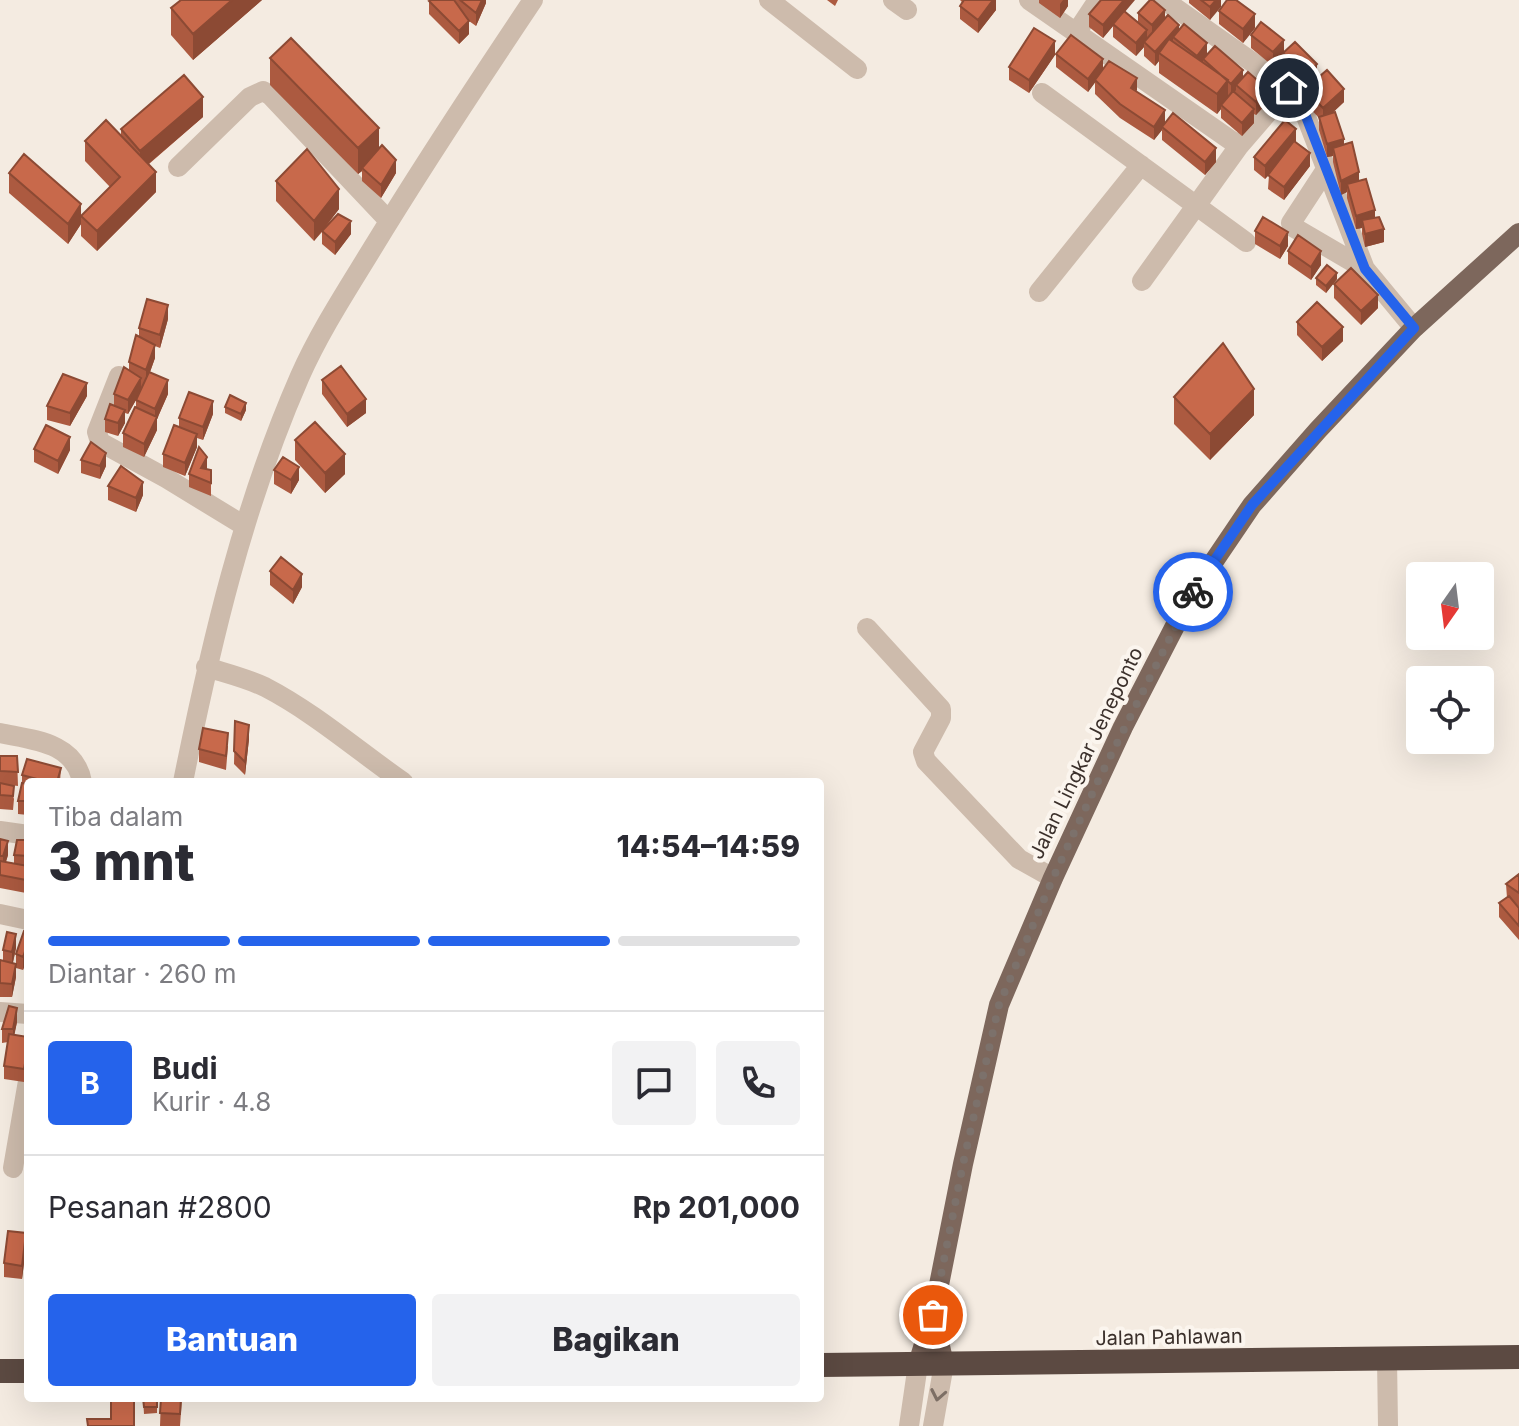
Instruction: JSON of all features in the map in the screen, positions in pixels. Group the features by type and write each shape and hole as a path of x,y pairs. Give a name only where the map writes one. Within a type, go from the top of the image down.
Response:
{"highway":[{"name":"Jalan Pahlawan","path":"824,1365 1519,1357"},
{"path":"1,1371 24,1371"}],"main road":[{"name":"Jalan Lingkar Jeneponto","path":"918,1364 933,1315 999,1005 1053,878 1123,727 1191,595 1252,505 1414,328 1519,233"},
{"name":"Jalan Lingkar Jeneponto","path":"933,1315 944,1364"}],"street":[{"path":"184,778 206,667 243,525 301,373 326,324 389,221 533,0"},
{"path":"769,0 857,69"},
{"path":"1029,0 1239,146"},
{"path":"1076,33 1098,0"},
{"path":"1164,0 1289,88 1300,101 1365,269 1414,328"},
{"path":"1142,281 1239,146 1289,88"},
{"path":"178,167 250,97 263,91 389,221"},
{"path":"1042,93 1246,242"},
{"path":"1039,292 1141,165"},
{"path":"1325,171 1291,223 1365,269"},
{"path":"119,376 97,432 100,442 243,525"},
{"path":"867,628 941,709 941,718 923,752 926,761 1019,859 1053,878"},
{"path":"206,667 261,686 290,701 398,778"},
{"path":"0,733 49,744 66,752 79,768 81,778"},
{"path":"0,831 24,834"},
{"path":"0,914 24,919"},
{"path":"0,1012 24,1014"},
{"path":"14,1168 24,1106"},
{"path":"1387,1359 1388,1426"},
{"path":"909,1426 918,1364"},
{"path":"933,1426 944,1364"}],"building":[{"path":"181,0 232,0 193,34 171,8"},
{"path":"431,0 454,0 469,21 459,31"},
{"path":"460,0 482,0 476,13"},
{"path":"964,0 993,0 978,20 960,6"},
{"path":"1101,0 1124,0 1103,25 1089,14"},
{"path":"1150,0 1165,10 1152,25 1138,13"},
{"path":"1201,0 1216,0 1210,7"},
{"path":"1227,0 1236,0 1255,14 1243,29 1219,11"},
{"path":"1124,11 1147,30 1136,43 1113,24"},
{"path":"1168,15 1179,25 1155,52 1144,42"},
{"path":"1261,22 1284,40 1273,52 1251,35"},
{"path":"1184,24 1207,43 1197,56 1173,37"},
{"path":"1034,28 1055,41 1029,80 1009,67"},
{"path":"1071,35 1103,59 1088,79 1056,54"},
{"path":"291,38 379,128 358,148 270,58"},
{"path":"1169,39 1228,80 1217,94 1159,53"},
{"path":"1295,42 1317,64 1306,76 1283,53"},
{"path":"1215,46 1243,70 1231,84 1203,59"},
{"path":"1109,61 1137,78 1131,88 1165,110 1154,127 1120,104 1095,80"},
{"path":"1327,70 1344,89 1323,108 1305,89"},
{"path":"1248,72 1268,89 1256,102 1236,85"},
{"path":"184,75 203,97 140,151 121,129"},
{"path":"1233,91 1254,109 1242,123 1221,105"},
{"path":"1335,112 1344,139 1327,144 1319,117"},
{"path":"1173,113 1216,148 1205,162 1162,127"},
{"path":"106,120 156,172 97,231 81,216 120,177 85,141"},
{"path":"1285,120 1296,129 1265,166 1254,157"},
{"path":"1294,141 1310,153 1284,187 1268,175"},
{"path":"1352,142 1359,172 1341,181 1333,148"},
{"path":"382,145 396,160 381,185 362,168"},
{"path":"307,149 339,189 314,221 276,181"},
{"path":"24,154 81,204 68,224 9,173"},
{"path":"1366,179 1375,210 1356,216 1347,184"},
{"path":"338,214 351,221 335,242 322,231"},
{"path":"1263,217 1288,232 1280,246 1255,231"},
{"path":"1379,217 1384,229 1365,234 1362,220"},
{"path":"1298,235 1321,251 1311,267 1288,251"},
{"path":"1327,265 1337,273 1326,286 1316,278"},
{"path":"1351,268 1378,295 1361,311 1334,284"},
{"path":"147,299 168,305 160,335 139,328"},
{"path":"1317,302 1343,327 1322,347 1297,322"},
{"path":"136,335 155,345 146,370 129,362"},
{"path":"1223,343 1254,389 1210,434 1174,397"},
{"path":"341,366 366,399 347,414 322,380"},
{"path":"124,367 141,378 128,400 114,394"},
{"path":"149,372 168,380 155,409 136,400"},
{"path":"63,374 87,383 70,413 47,406"},
{"path":"189,392 213,401 203,427 179,418"},
{"path":"230,395 246,403 241,414 225,407"},
{"path":"110,404 125,410 118,423 105,419"},
{"path":"135,407 157,417 144,444 123,433"},
{"path":"315,422 345,454 325,473 295,440"},
{"path":"46,425 70,437 58,461 34,449"},
{"path":"174,425 197,434 185,463 163,454"},
{"path":"91,442 106,453 100,466 81,460"},
{"path":"199,447 207,457 201,468 211,470 211,483 189,474"},
{"path":"283,457 299,467 291,480 274,470"},
{"path":"121,466 143,482 136,498 108,486"},
{"path":"281,557 302,574 293,590 270,571"},
{"path":"235,721 249,725 245,762 234,751"},
{"path":"203,728 228,733 226,756 199,749"},
{"path":"0,756 17,756 18,772 0,771"},
{"path":"27,759 61,768 58,778 22,775"},
{"path":"0,783 14,786 13,796 0,795"},
{"path":"22,783 24,783 24,801 18,801"},
{"path":"0,839 8,841 3,856 0,856"},
{"path":"17,840 24,840 24,856 14,855"},
{"path":"0,861 24,865 24,880 0,875"},
{"path":"1519,874 1519,893 1506,884"},
{"path":"1509,896 1519,908 1519,926 1499,903"},
{"path":"24,931 24,954 23,957 16,954"},
{"path":"7,932 16,934 12,952 3,950"},
{"path":"0,960 16,964 12,984 0,983"},
{"path":"9,1006 17,1008 13,1029 2,1029"},
{"path":"9,1034 24,1036 24,1069 4,1066"},
{"path":"8,1231 24,1233 22,1266 4,1263"},
{"path":"111,1402 134,1402 134,1426 88,1426 87,1419 111,1419"},
{"path":"143,1402 157,1402 157,1407 144,1407"},
{"path":"161,1402 181,1402 180,1414 160,1413"}],"way so far":[{"path":"933,1315 999,1005 1053,878 1123,727 1193,592"}],"route":[{"path":"1193,592 1252,505 1414,328 1365,269 1300,101 1289,88"}]}
